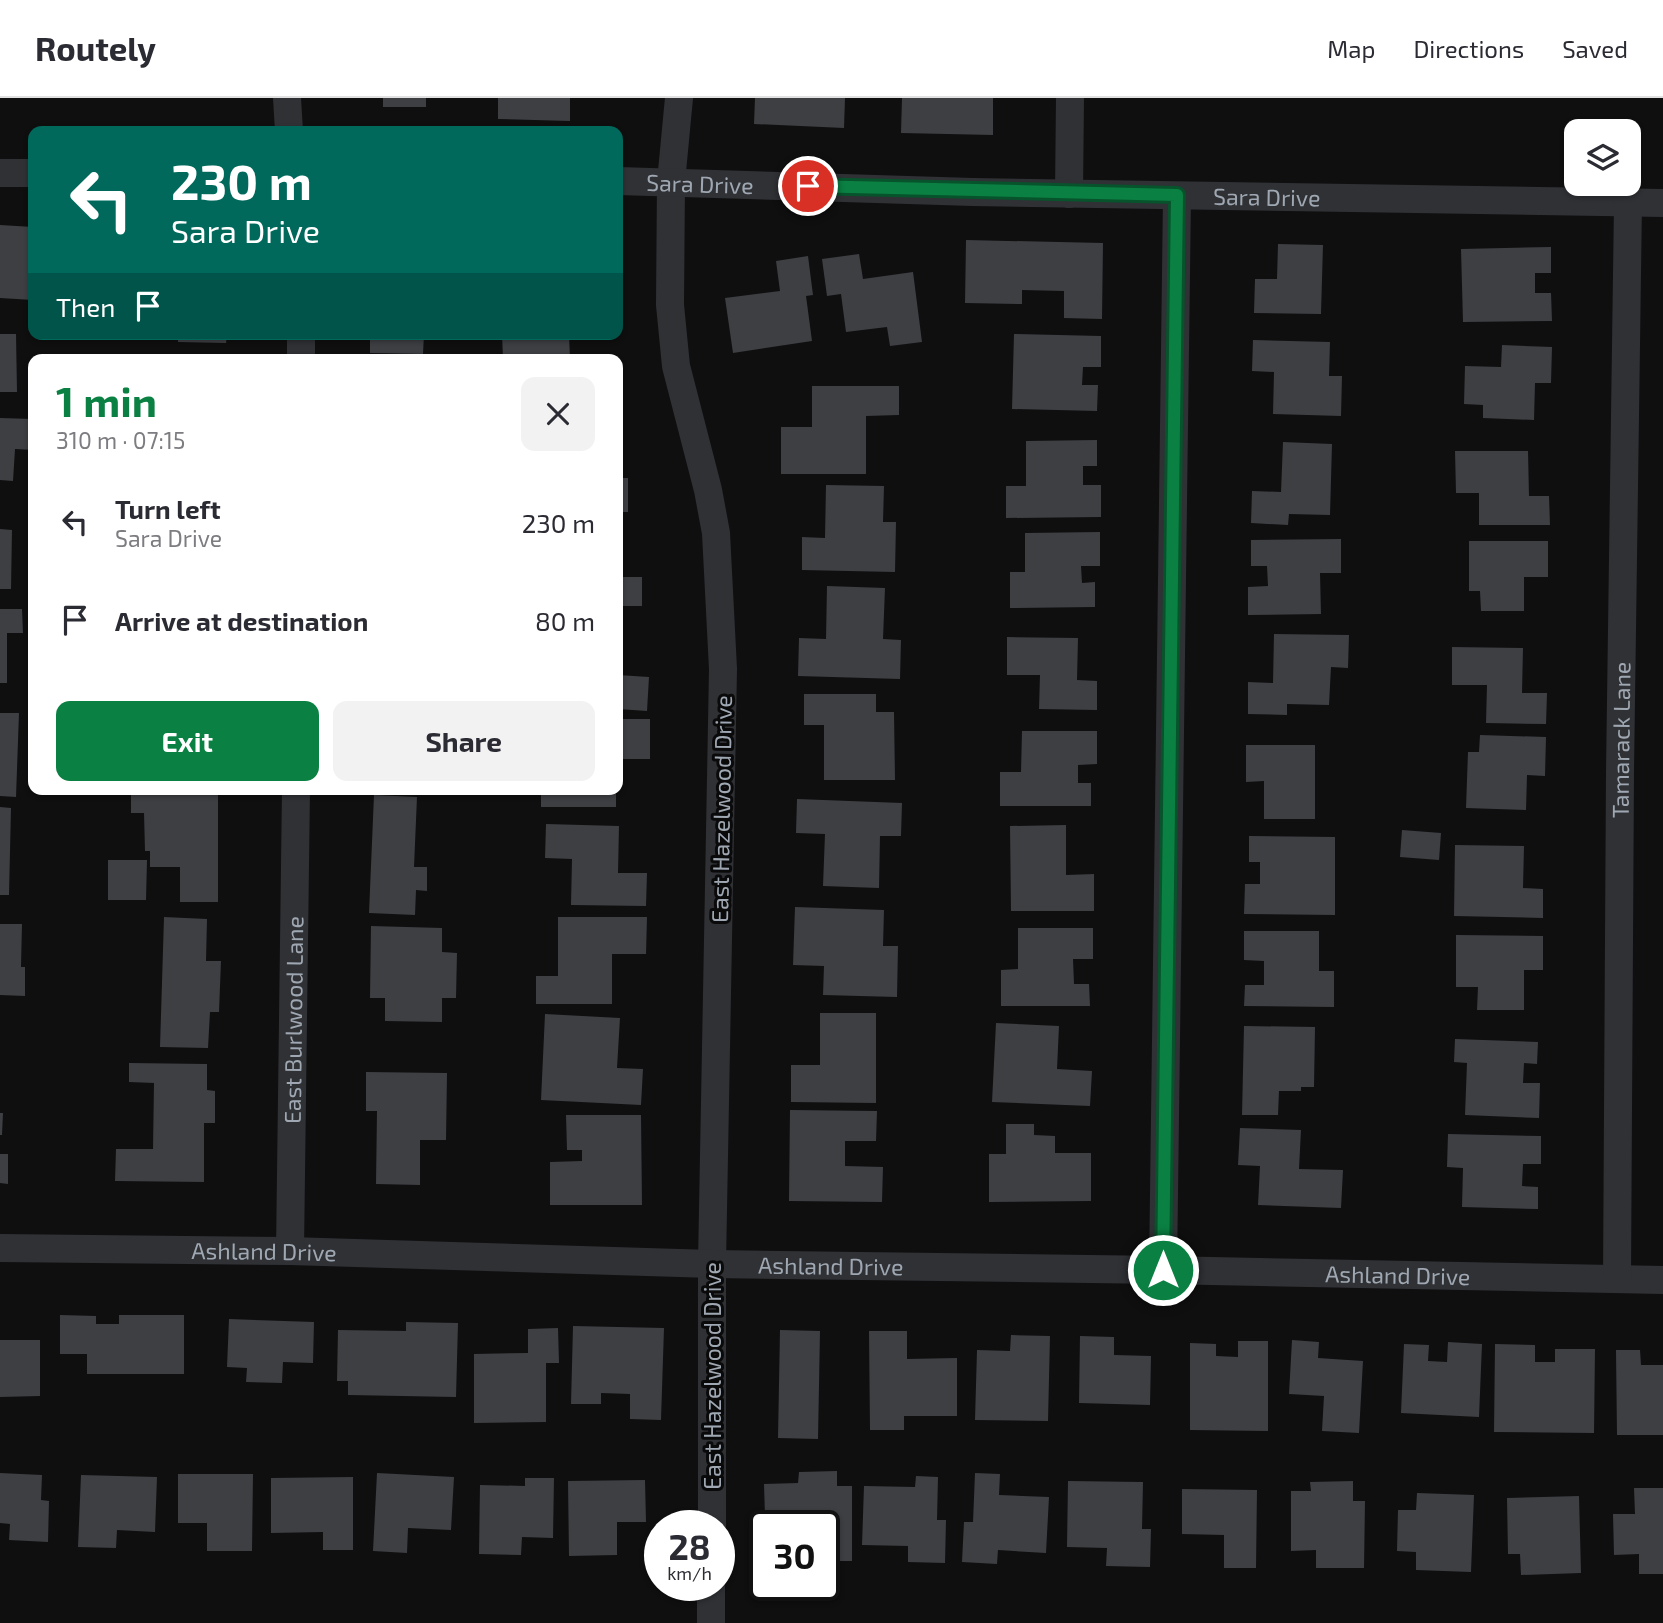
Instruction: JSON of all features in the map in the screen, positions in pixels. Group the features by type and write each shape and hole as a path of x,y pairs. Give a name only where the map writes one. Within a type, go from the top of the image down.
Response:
{"street":[{"path":"287,98 289,126"},
{"name":"East Hazelwood Drive","path":"679,98 671,182 670,305 676,366 716,533 723,669 712,1264 712,1510"},
{"path":"1069,194 1070,98"},
{"path":"0,173 28,173"},
{"name":"Sara Drive","path":"623,181 1069,194 1663,203"},
{"path":"1163,1270 1177,195"},
{"name":"Tamarack Lane","path":"1617,1279 1619,786 1628,203"},
{"name":"East Burlwood Lane","path":"290,1251 296,795"},
{"name":"Ashland Drive","path":"0,1248 290,1251 712,1264 1663,1280"},
{"path":"711,1601 711,1623"}],"building":[{"path":"383,98 426,98 426,107 383,107"},
{"path":"498,98 570,98 570,121 498,119"},
{"path":"755,98 845,98 844,128 754,124"},
{"path":"902,98 993,98 993,135 901,133"},
{"path":"0,225 28,227 28,300 0,298"},
{"path":"966,240 1103,243 1102,319 1064,318 1064,291 1022,290 1022,304 965,303"},
{"path":"1278,244 1323,245 1321,314 1254,313 1255,279 1277,279"},
{"path":"1551,247 1551,273 1535,273 1535,293 1551,293 1552,321 1463,322 1461,249"},
{"path":"859,254 863,279 913,272 922,342 890,346 887,327 846,332 841,294 827,296 822,259"},
{"path":"808,256 813,295 806,296 812,341 733,353 725,298 780,291 776,261"},
{"path":"0,334 16,334 17,392 0,392"},
{"path":"1014,334 1101,336 1101,367 1083,367 1082,385 1098,385 1097,411 1012,409"},
{"path":"178,340 226,340 226,343"},
{"path":"370,340 424,340 423,354 370,353"},
{"path":"502,340 569,340 570,354 503,354"},
{"path":"1253,340 1330,342 1329,376 1342,376 1341,416 1273,414 1274,372 1252,371"},
{"path":"1502,345 1552,347 1551,383 1535,383 1534,420 1483,418 1483,405 1464,404 1465,366 1501,367"},
{"path":"812,386 899,386 899,415 866,416 866,474 781,474 781,427 812,427"},
{"path":"0,418 28,419 28,450 15,449 13,481 0,480"},
{"path":"1097,440 1097,466 1083,466 1083,485 1101,485 1101,517 1006,518 1006,486 1026,486 1026,441"},
{"path":"1283,442 1332,444 1330,515 1289,514 1288,525 1251,523 1252,491 1281,492"},
{"path":"1455,451 1528,451 1529,496 1549,496 1550,525 1479,525 1479,493 1456,493"},
{"path":"623,478 628,478 628,512 623,512"},
{"path":"826,485 884,486 883,522 896,522 895,572 802,570 802,537 825,538"},
{"path":"0,529 12,530 11,589 0,589"},
{"path":"1100,532 1100,566 1081,566 1082,583 1095,582 1095,607 1010,608 1010,572 1025,572 1025,533"},
{"path":"1341,539 1341,573 1320,573 1321,614 1248,615 1248,587 1268,586 1267,566 1251,566 1251,540"},
{"path":"1469,541 1548,541 1548,577 1524,577 1524,611 1481,611 1480,591 1469,591"},
{"path":"623,577 642,577 642,606 623,606"},
{"path":"827,586 885,588 883,639 901,640 900,679 798,676 799,638 826,639"},
{"path":"0,609 22,609 23,633 7,633 7,683 0,683"},
{"path":"1274,634 1349,635 1348,668 1331,667 1329,705 1287,704 1287,715 1248,714 1248,682 1273,683"},
{"path":"1007,637 1078,638 1077,680 1097,681 1097,710 1039,709 1040,675 1007,675"},
{"path":"1452,647 1523,648 1522,693 1547,693 1546,724 1486,723 1487,685 1452,685"},
{"path":"623,675 649,677 647,711 623,709"},
{"path":"804,694 876,694 876,712 894,712 895,780 824,780 824,725 804,725"},
{"path":"0,713 19,713 16,797 0,796"},
{"path":"623,719 650,719 650,759 623,759"},
{"path":"1022,731 1097,731 1097,764 1078,765 1078,783 1091,783 1091,806 1000,806 1000,772 1021,772"},
{"path":"1480,735 1546,737 1545,776 1527,775 1526,810 1466,808 1468,752 1479,752"},
{"path":"1246,745 1315,745 1315,819 1264,819 1264,781 1246,782"},
{"path":"131,795 218,795 218,902 180,902 180,867 150,867 150,851 145,851 144,813 131,813"},
{"path":"374,795 417,797 414,867 427,867 427,891 416,890 415,915 369,913"},
{"path":"541,795 616,795 616,807 541,807"},
{"path":"797,799 902,803 901,836 880,836 879,888 823,886 825,834 796,833"},
{"path":"0,807 11,808 9,895 0,895"},
{"path":"546,824 619,826 618,873 647,873 646,906 571,905 572,859 545,858"},
{"path":"1066,825 1066,875 1094,874 1094,911 1011,911 1010,826"},
{"path":"1402,830 1441,833 1439,860 1400,857"},
{"path":"1249,836 1335,837 1335,915 1244,914 1245,884 1260,884 1260,862 1249,862"},
{"path":"1455,845 1524,846 1523,888 1543,889 1543,918 1454,916"},
{"path":"108,860 147,860 146,900 108,900"},
{"path":"795,907 884,910 883,946 898,946 897,997 823,995 824,966 793,965"},
{"path":"164,917 207,919 206,961 221,961 219,1012 210,1012 208,1048 160,1047"},
{"path":"558,917 647,917 646,954 612,954 612,1004 536,1004 536,976 558,976"},
{"path":"0,924 22,924 21,967 25,967 25,996 0,995"},
{"path":"371,926 442,928 442,952 457,953 456,998 442,998 442,1022 385,1021 385,998 370,998"},
{"path":"1018,928 1093,928 1093,959 1073,959 1074,984 1089,984 1090,1006 1001,1006 1001,970 1018,969"},
{"path":"1244,931 1319,931 1319,971 1334,971 1334,1007 1244,1006 1245,985 1264,985 1264,961 1244,960"},
{"path":"1456,935 1543,936 1543,970 1524,970 1524,1010 1477,1010 1478,987 1456,987"},
{"path":"820,1013 876,1013 876,1103 791,1102 791,1065 820,1065"},
{"path":"545,1014 620,1018 617,1068 643,1069 641,1105 541,1100"},
{"path":"996,1023 1059,1026 1057,1069 1092,1071 1090,1106 992,1102"},
{"path":"1244,1026 1315,1027 1314,1087 1301,1087 1301,1091 1279,1091 1278,1115 1242,1115"},
{"path":"1455,1039 1538,1042 1537,1064 1524,1063 1523,1083 1540,1083 1539,1118 1465,1115 1467,1063 1454,1062"},
{"path":"129,1063 207,1064 207,1090 215,1091 215,1123 204,1123 204,1182 115,1181 116,1149 153,1149 154,1083 129,1082"},
{"path":"366,1072 447,1073 446,1140 420,1140 420,1185 376,1184 377,1111 366,1111"},
{"path":"790,1110 877,1111 876,1141 845,1141 845,1166 883,1167 882,1202 789,1201"},
{"path":"0,1113 3,1113 2,1135 0,1135"},
{"path":"566,1115 641,1115 642,1205 550,1205 550,1162 582,1161 582,1150 567,1150"},
{"path":"1006,1124 1034,1124 1034,1135 1055,1136 1055,1153 1091,1153 1091,1201 989,1202 989,1154 1006,1154"},
{"path":"1240,1128 1301,1130 1299,1169 1343,1170 1341,1208 1258,1205 1260,1166 1238,1165"},
{"path":"1448,1134 1541,1136 1541,1164 1523,1164 1522,1186 1538,1187 1538,1209 1462,1207 1463,1168 1447,1167"},
{"path":"0,1154 8,1154 8,1184 0,1183"},
{"path":"60,1315 96,1316 96,1324 119,1324 119,1315 184,1315 184,1374 87,1374 87,1354 60,1354"},
{"path":"229,1319 314,1322 313,1363 283,1362 282,1383 246,1382 247,1368 227,1367"},
{"path":"406,1322 458,1323 456,1397 348,1395 348,1381 337,1381 338,1330 406,1331"},
{"path":"573,1326 664,1328 661,1420 630,1419 630,1394 601,1393 601,1404 571,1404"},
{"path":"558,1328 559,1363 546,1363 546,1422 474,1423 474,1354 528,1353 528,1329"},
{"path":"780,1330 820,1331 818,1439 778,1438"},
{"path":"869,1331 907,1331 907,1359 957,1358 957,1416 904,1416 904,1430 870,1430"},
{"path":"1011,1335 1050,1336 1048,1421 975,1420 977,1350 1010,1351"},
{"path":"1080,1336 1114,1337 1114,1355 1151,1356 1150,1405 1079,1403"},
{"path":"0,1340 40,1340 40,1396 0,1397"},
{"path":"1292,1340 1319,1342 1318,1358 1363,1361 1359,1433 1322,1431 1324,1396 1289,1394"},
{"path":"1238,1341 1268,1341 1268,1431 1190,1430 1190,1343 1216,1344 1216,1356 1238,1357"},
{"path":"1448,1342 1482,1344 1479,1417 1401,1413 1404,1344 1429,1345 1428,1361 1447,1362"},
{"path":"1495,1344 1535,1345 1535,1362 1555,1362 1555,1349 1595,1349 1594,1433 1494,1432"},
{"path":"1616,1350 1640,1350 1641,1365 1663,1365 1663,1435 1617,1435"},
{"path":"837,1471 837,1486 852,1486 852,1561 840,1561 840,1510 765,1510 764,1484 798,1483 799,1472"},
{"path":"0,1473 42,1475 41,1500 49,1501 48,1542 9,1540 10,1524 0,1523"},
{"path":"377,1473 454,1477 451,1530 408,1528 407,1553 373,1551"},
{"path":"975,1473 1000,1474 999,1495 1049,1497 1046,1553 998,1550 997,1564 962,1562 964,1522 973,1522"},
{"path":"178,1474 253,1474 252,1551 207,1551 207,1523 178,1523"},
{"path":"81,1475 157,1477 155,1532 117,1530 116,1548 78,1547"},
{"path":"916,1476 938,1477 937,1520 946,1520 945,1563 908,1562 908,1546 862,1545 864,1486 915,1487"},
{"path":"353,1477 353,1550 323,1550 323,1532 271,1533 271,1478"},
{"path":"525,1478 554,1478 553,1538 522,1537 521,1555 479,1554 480,1485 525,1486"},
{"path":"645,1480 644,1522 617,1522 617,1555 569,1556 568,1481"},
{"path":"1068,1481 1143,1482 1142,1529 1151,1529 1150,1567 1106,1566 1107,1548 1067,1547"},
{"path":"1353,1481 1353,1501 1365,1501 1364,1568 1316,1568 1316,1550 1291,1551 1291,1491 1311,1491 1310,1482"},
{"path":"1634,1488 1663,1488 1663,1574 1639,1574 1639,1554 1614,1555 1613,1514 1635,1514"},
{"path":"1182,1489 1257,1490 1256,1568 1224,1568 1224,1535 1182,1534"},
{"path":"1417,1493 1474,1495 1471,1572 1416,1570 1416,1552 1397,1551 1398,1510 1416,1510"},
{"path":"1579,1496 1581,1573 1521,1575 1520,1554 1508,1554 1507,1498"}],"route":[{"path":"808,186 1177,195 1163,1270"}]}
